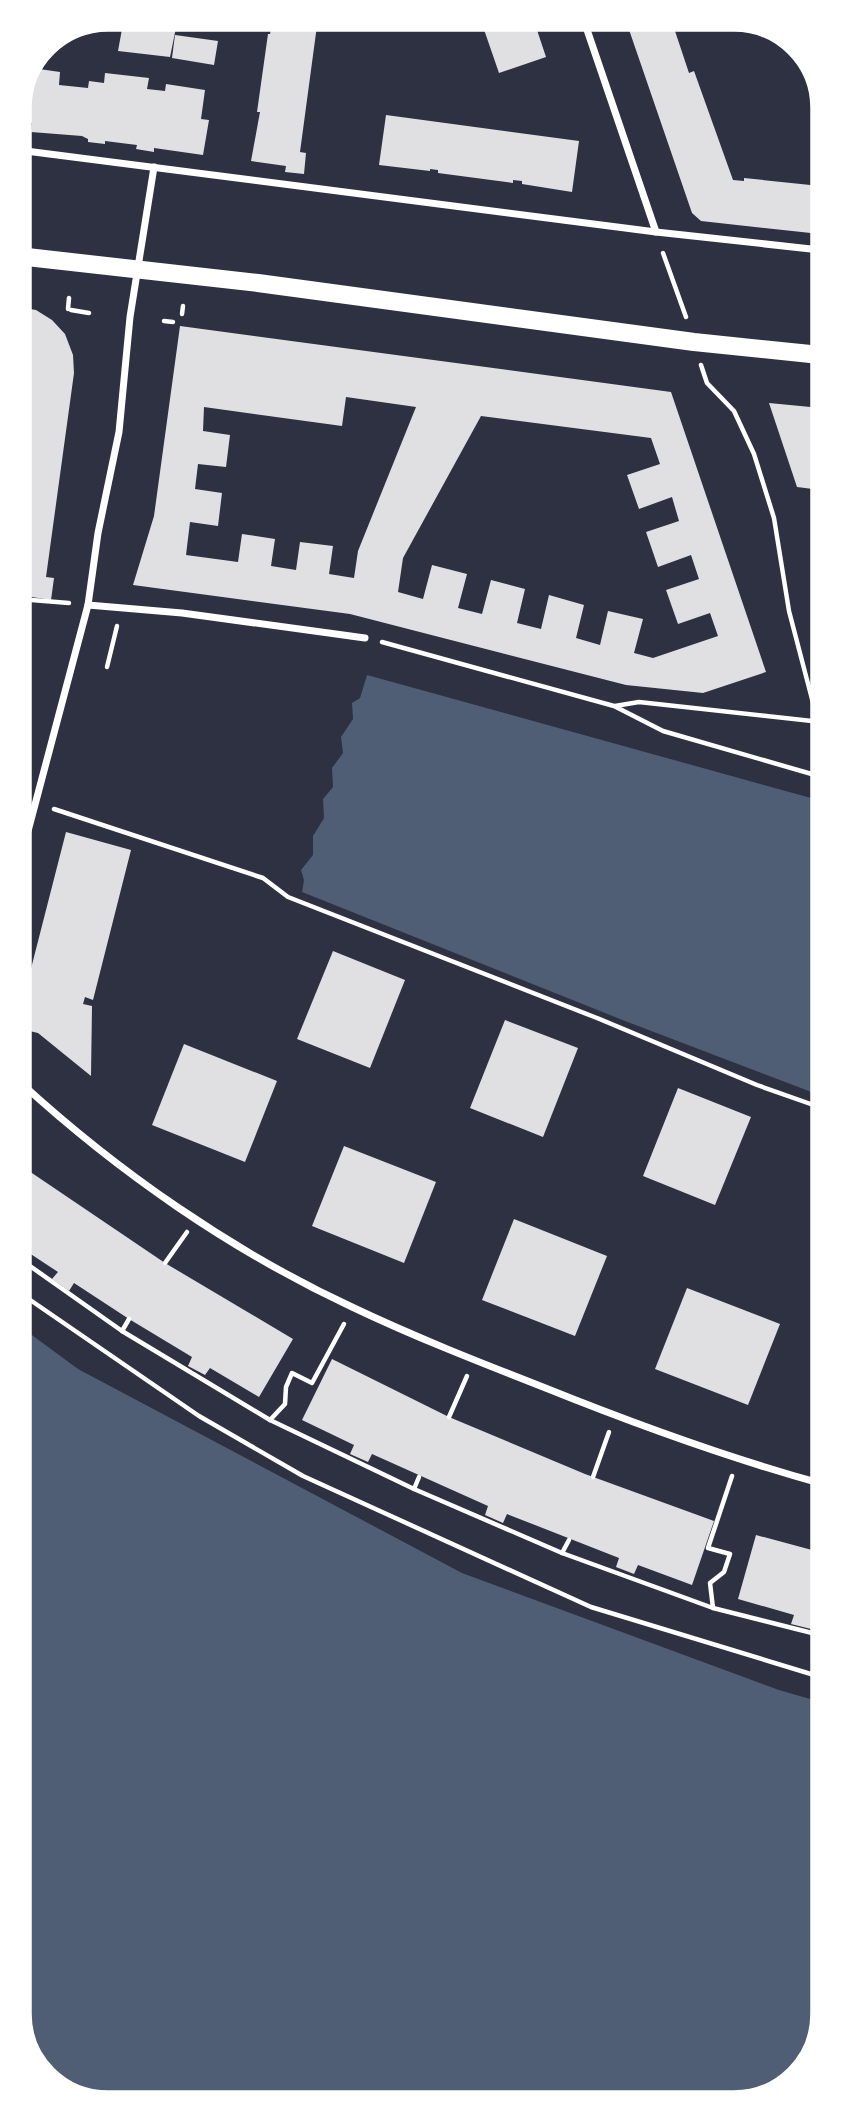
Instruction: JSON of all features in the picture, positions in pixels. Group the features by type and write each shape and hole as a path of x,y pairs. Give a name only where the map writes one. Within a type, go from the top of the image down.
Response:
{"main road":[{"path":"30,257 272,285 694,342 812,354"}],"street":[{"path":"587,30 656,232"},
{"path":"30,152 656,232 812,249"},
{"path":"30,825 88,605 98,533 119,432 126,346 154,167"},
{"path":"88,605 182,613 365,638"},
{"path":"30,1091 100,1152 195,1218 249,1252 352,1307 615,1416 812,1481"}],"path":[{"path":"656,232 694,342"},
{"path":"69,298 70,310 89,313"},
{"path":"182,314 183,306"},
{"path":"164,321 173,322"},
{"path":"707,383 734,411 754,454 774,519 789,611 812,693"},
{"path":"30,599 88,605"},
{"path":"107,667 121,608"},
{"path":"365,638 614,706 663,731 812,774"},
{"path":"614,706 639,702 812,721"},
{"path":"36,804 69,811 263,877 288,897 597,1018 757,1085 812,1104"},
{"path":"165,1263 195,1218"},
{"path":"30,1266 122,1331 270,1420 414,1489 562,1553 713,1608 812,1633"},
{"path":"30,1300 199,1416 303,1476 591,1607 812,1674"},
{"path":"270,1420 285,1404 286,1387 292,1373 312,1383 352,1307"},
{"path":"122,1331 129,1319"},
{"path":"449,1417 475,1360"},
{"path":"593,1477 615,1416"},
{"path":"713,1608 710,1583 724,1572 730,1554 708,1548 739,1458"},
{"path":"414,1489 419,1477"},
{"path":"562,1553 569,1540"}],"water":[{"path":"367,675 812,798 812,1092 302,892 304,880 301,870 313,855 313,836 324,818 323,799 333,787 332,768 343,753 341,737 353,719 352,703 360,698"},
{"path":"30,1334 78,1369 462,1573 779,1690 812,1700 812,2014 811,2029 804,2049 786,2073 769,2084 744,2092 103,2092 69,2082 46,2062 38,2049 31,2029 30,2014"}],"building":[{"path":"122,30 176,30 170,57 118,51"},
{"path":"271,30 316,30 300,152 306,153 304,174 285,172 286,166 251,161"},
{"path":"484,30 537,30 546,57 499,73"},
{"path":"629,30 679,30 675,31 689,73 694,71 733,180 744,181 744,178 812,185 812,233 701,221 692,213"},
{"path":"175,35 218,41 214,65 172,58"},
{"path":"41,69 60,72 59,85 88,88 89,81 104,83 105,73 149,78 147,89 165,91 166,84 205,90 201,119 209,120 203,155 154,148 154,152 136,149 137,145 88,142 88,139 82,136 31,132 32,88"},
{"path":"386,115 579,141 572,192 522,184 522,181 513,180 513,183 438,173 438,170 379,165"},
{"path":"30,309 52,320 65,334 73,355 74,373 46,577 54,578 51,600 30,597"},
{"path":"180,326 671,392 766,672 703,693 626,685 350,614 133,585 154,516","holes":["346,397 416,407 358,551 354,578 329,574 333,546 300,542 296,570 271,566 275,539 242,534 238,562 186,555 190,522 218,526 222,493 195,489 198,464 226,467 230,435 203,431 204,407 342,426","481,416 651,438 660,464 627,475 639,509 672,497 679,521 646,532 658,567 691,555 699,579 666,590 678,624 710,613 718,636 653,658 634,653 643,619 608,611 600,645 576,638 584,605 549,595 541,629 517,623 525,589 491,580 482,614 458,608 467,574 432,565 423,599 398,592 403,558"]},
{"path":"769,403 812,407 812,489 797,487"},
{"path":"66,832 131,850 93,1000 85,997 83,1004 92,1006 91,1076 38,1033 30,1031 30,972"},
{"path":"333,951 405,980 370,1068 297,1039"},
{"path":"505,1020 578,1048 543,1137 470,1108"},
{"path":"184,1044 277,1081 245,1162 152,1125"},
{"path":"678,1088 751,1117 715,1205 643,1176"},
{"path":"344,1146 436,1182 404,1263 312,1226"},
{"path":"30,1172 165,1263 293,1339 259,1397 210,1368 205,1375 188,1366 192,1357 74,1283 69,1291 52,1279 58,1272 30,1254"},
{"path":"514,1219 607,1256 575,1336 482,1300"},
{"path":"687,1288 780,1324 748,1405 655,1369"},
{"path":"332,1359 449,1417 585,1474 714,1521 692,1585 638,1565 634,1574 616,1567 619,1558 507,1514 503,1523 485,1515 488,1506 372,1454 368,1462 350,1454 354,1445 302,1420"},
{"path":"756,1535 812,1550 811,1629 791,1624 794,1615 738,1599"}]}
